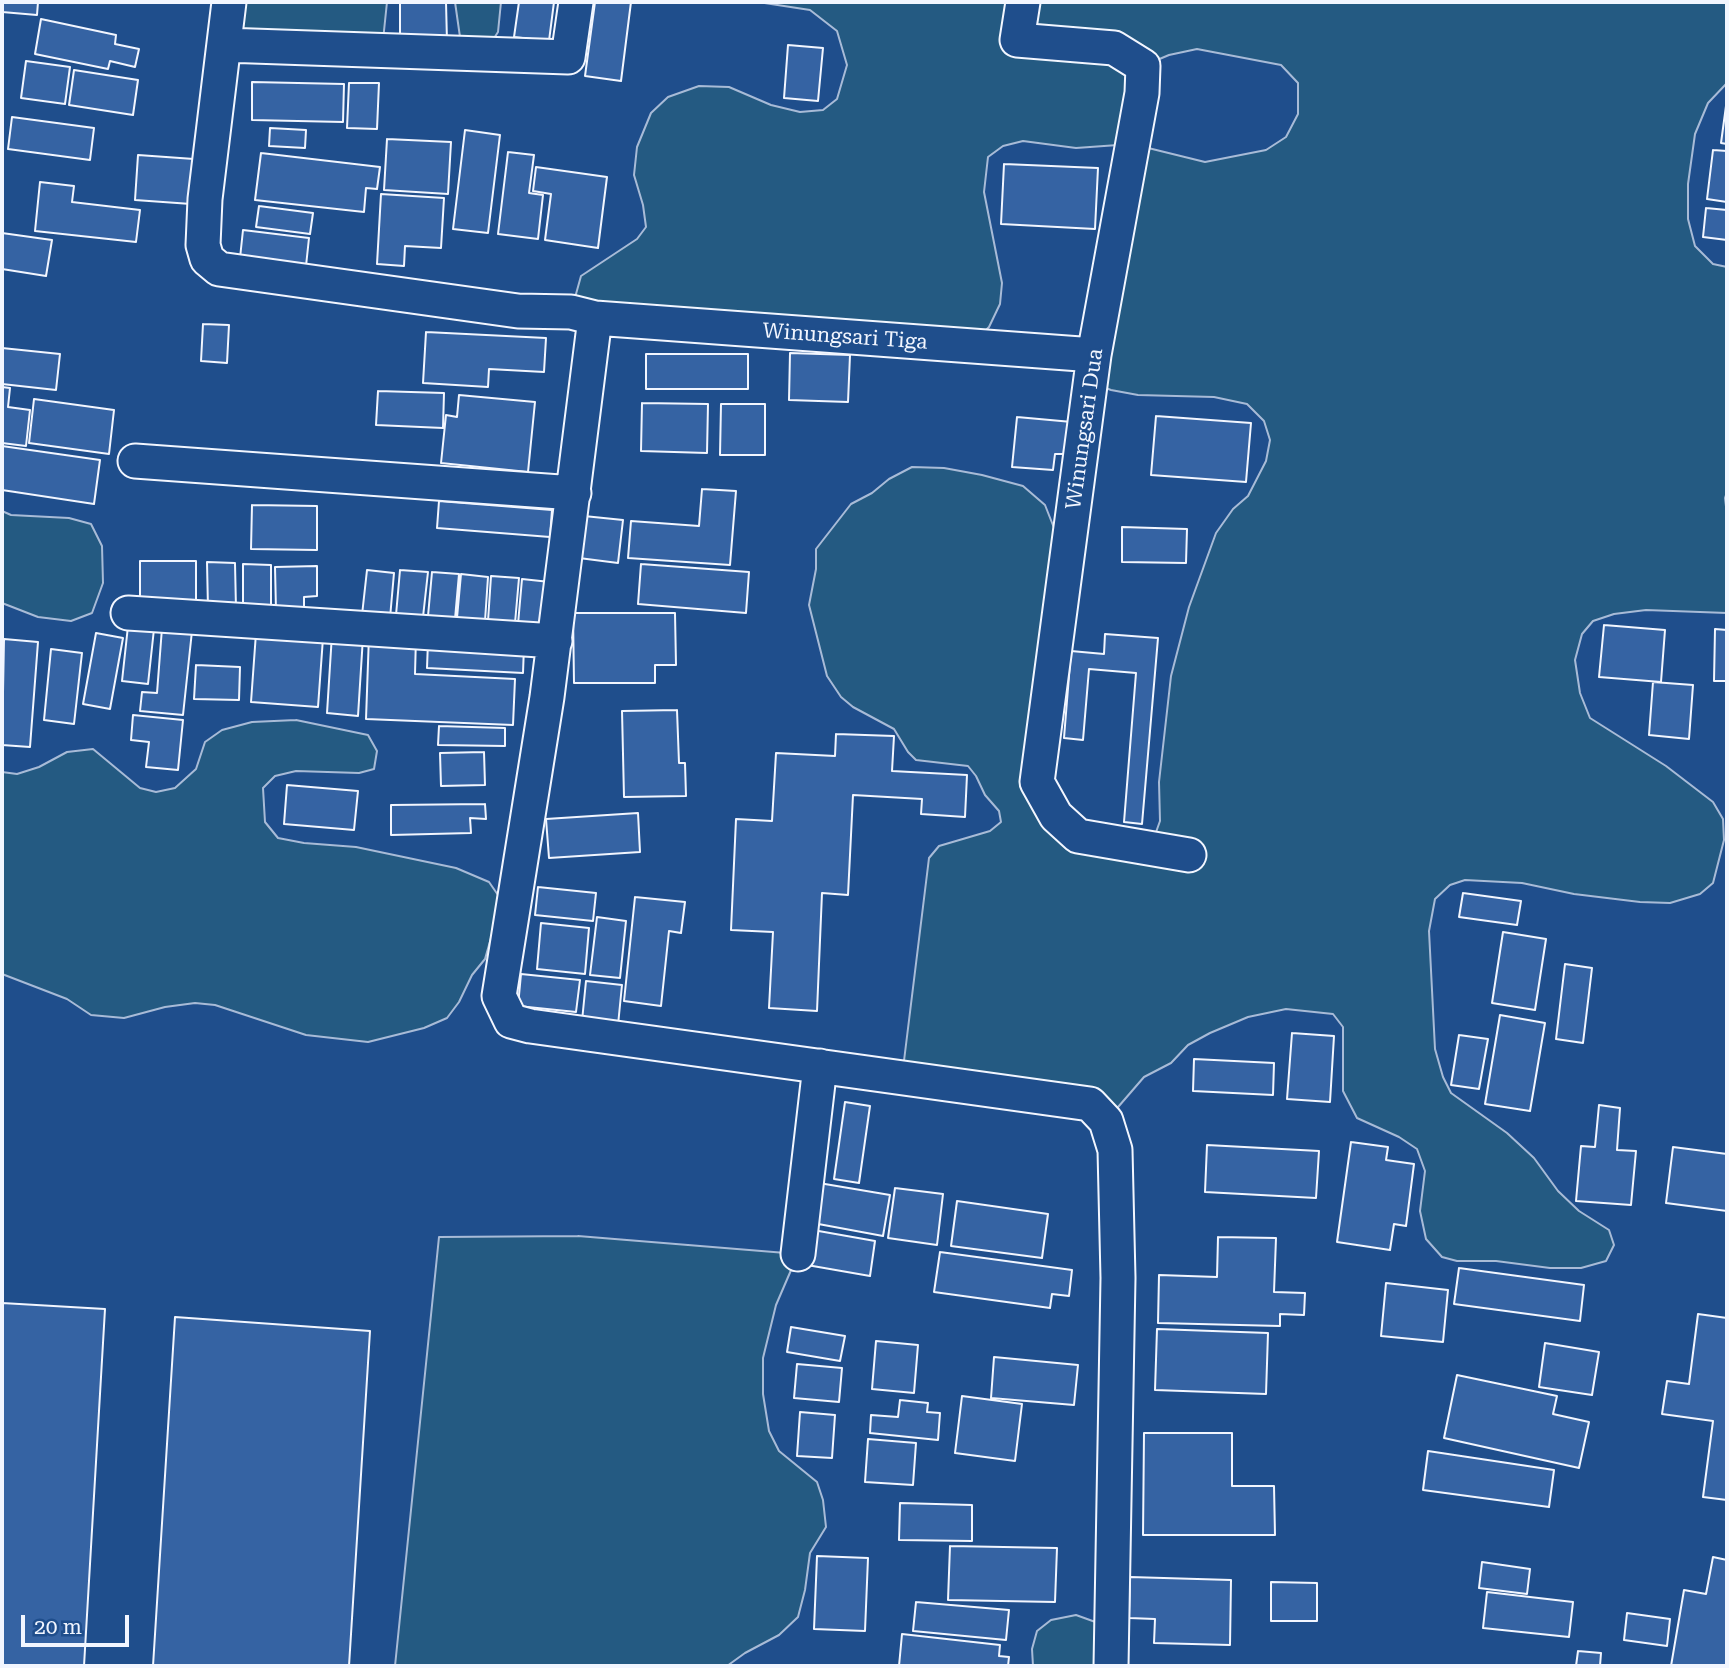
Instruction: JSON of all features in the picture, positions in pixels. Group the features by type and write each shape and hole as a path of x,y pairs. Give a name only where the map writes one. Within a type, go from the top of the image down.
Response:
{"street":[{"name":"Winungsari Tiga","path":"229,2 205,199 203,245 207,259 219,269 518,311 571,312 595,318 1094,355"},
{"path":"224,45 568,57 576,2"},
{"name":"Winungsari Dua","path":"1023,2 1017,40 1114,48 1143,66 1142,93 1094,355 1037,782 1056,816 1078,836 1189,855"},
{"path":"595,318 555,641 499,996 511,1021 530,1026 1090,1104 1106,1121 1115,1150 1118,1278 1111,1666"},
{"path":"135,461 574,493"},
{"path":"128,613 555,641"},
{"path":"798,1255 820,1066"}],"shaded area":[{"path":"229,2 387,2 382,50 224,45"},
{"path":"455,2 501,2 498,32 484,54 460,37"},
{"path":"758,2 1727,2 1727,83 1708,103 1695,134 1688,184 1688,219 1695,246 1713,264 1727,267 1727,613 1646,610 1614,614 1593,621 1582,634 1575,660 1580,693 1590,718 1666,766 1713,802 1723,819 1724,840 1713,883 1700,894 1670,903 1574,894 1522,883 1465,880 1450,885 1435,899 1429,931 1435,1049 1451,1093 1507,1133 1534,1158 1558,1191 1579,1211 1609,1230 1614,1245 1606,1261 1581,1268 1550,1268 1496,1261 1457,1261 1442,1257 1426,1239 1420,1211 1425,1171 1417,1149 1399,1137 1357,1118 1343,1091 1343,1027 1333,1014 1286,1009 1248,1017 1210,1033 1188,1045 1171,1063 1144,1077 1106,1121 902,1077 929,858 939,846 990,831 1001,822 999,811 985,795 968,766 916,760 894,729 853,707 841,697 827,676 809,605 816,569 816,549 851,504 912,467 944,468 1023,486 1045,505 1058,538 1037,782 1056,816 1155,835 1160,821 1159,782 1171,676 1189,607 1216,533 1233,509 1248,496 1266,461 1270,440 1264,421 1247,404 1214,397 1138,395 1111,390 1090,382 1132,144 1076,148 1023,141 1003,146 988,157 984,192 1002,283 1000,304 989,327 970,346 571,312 581,276 637,239 646,227 634,175 637,147 651,113 668,97 699,86 729,87 771,105 800,112 823,110 837,99 847,65 837,31 810,10","holes":["1197,49 1281,65 1298,83 1298,114 1286,137 1266,150 1205,162 1132,144 1143,66 1169,55"]},
{"path":"2,511 11,515 69,518 91,524 102,546 103,583 92,613 71,621 38,617 2,603"},
{"path":"296,720 368,735 377,751 374,769 359,773 296,771 275,776 263,788 265,822 278,838 356,847 456,868 489,882 498,895 495,924 485,959 472,975 459,1002 447,1018 424,1028 368,1042 306,1035 215,1005 195,1003 165,1007 124,1018 91,1015 67,999 2,974 2,772 17,774 39,767 67,752 93,749 140,788 156,792 175,788 196,769 205,742 222,730 252,722"},
{"path":"578,1236 798,1254 776,1305 763,1358 763,1394 769,1431 779,1451 817,1482 823,1500 826,1527 810,1553 798,1617 779,1635 727,1666 395,1666 439,1237"},
{"path":"1076,1615 1112,1628 1111,1666 1033,1666 1032,1649 1037,1631 1051,1620"}],"building":[{"path":"2,2 38,2 37,15 2,12"},
{"path":"400,2 446,2 447,42 400,42"},
{"path":"519,2 554,2 549,41 514,37"},
{"path":"595,2 631,2 621,81 585,76"},
{"path":"41,19 116,35 115,44 139,49 135,67 110,61 108,69 35,54"},
{"path":"788,45 823,48 818,101 784,98"},
{"path":"26,61 70,67 65,104 21,98"},
{"path":"74,70 138,80 133,115 69,105"},
{"path":"252,82 344,84 343,122 252,120"},
{"path":"349,83 379,83 377,129 347,128"},
{"path":"1727,106 1727,144 1721,143"},
{"path":"12,117 94,128 90,160 8,149"},
{"path":"270,128 306,130 305,148 269,146"},
{"path":"465,130 500,135 488,233 453,229"},
{"path":"387,139 451,142 448,194 384,190"},
{"path":"1713,150 1727,151 1727,202 1707,199"},
{"path":"508,152 534,155 529,193 543,195 538,239 498,234"},
{"path":"261,153 380,167 377,189 366,188 364,212 255,200"},
{"path":"138,155 194,159 191,204 135,200"},
{"path":"1004,164 1098,168 1095,229 1001,224"},
{"path":"536,167 607,177 598,248 545,240 551,194 533,191"},
{"path":"40,182 74,186 72,202 140,210 136,242 35,231"},
{"path":"381,194 444,198 441,248 405,246 404,266 377,264"},
{"path":"259,206 313,213 310,234 256,227"},
{"path":"1706,208 1727,210 1727,240 1703,237"},
{"path":"243,230 309,238 306,266 240,258"},
{"path":"2,233 52,240 46,276 2,269"},
{"path":"203,324 229,325 227,363 201,361"},
{"path":"426,332 546,338 544,372 489,369 488,387 423,383"},
{"path":"2,348 60,354 56,390 2,384"},
{"path":"790,353 850,355 848,402 789,400"},
{"path":"646,354 748,354 748,389 646,389"},
{"path":"2,387 10,388 8,407 30,410 26,446 2,443"},
{"path":"378,391 444,393 443,428 376,425"},
{"path":"459,395 535,402 528,472 441,463 446,415 457,417"},
{"path":"34,399 114,410 109,454 29,443"},
{"path":"642,403 708,404 707,453 641,451"},
{"path":"721,404 765,404 765,455 720,455"},
{"path":"1156,416 1251,423 1246,482 1151,475"},
{"path":"1017,417 1072,422 1070,454 1055,454 1053,470 1012,467"},
{"path":"2,446 100,460 94,504 2,490"},
{"path":"702,489 736,491 730,565 628,558 631,521 699,526"},
{"path":"439,501 552,510 550,537 437,528"},
{"path":"252,505 317,506 317,550 251,549"},
{"path":"584,516 623,520 618,563 579,558"},
{"path":"1122,527 1187,529 1186,563 1122,562"},
{"path":"140,561 196,561 196,600 140,600"},
{"path":"207,562 235,563 236,609 208,609"},
{"path":"243,564 271,565 271,612 243,612"},
{"path":"641,564 749,572 746,613 638,604"},
{"path":"317,566 317,596 304,597 304,611 276,611 275,567"},
{"path":"367,570 394,573 390,618 362,615"},
{"path":"400,570 428,572 423,617 396,615"},
{"path":"432,572 459,574 455,619 428,616"},
{"path":"461,574 488,577 485,621 457,618"},
{"path":"491,576 519,578 515,623 488,621"},
{"path":"522,579 550,582 546,627 518,624"},
{"path":"573,613 675,613 676,665 655,665 655,683 574,683"},
{"path":"1604,625 1665,630 1661,682 1599,677"},
{"path":"128,626 154,629 148,684 122,681"},
{"path":"162,628 192,631 183,715 140,711 142,692 157,693"},
{"path":"1715,629 1727,630 1727,681 1714,681"},
{"path":"96,633 123,638 110,709 83,704"},
{"path":"256,633 323,638 318,707 251,702"},
{"path":"332,634 363,637 358,716 327,713"},
{"path":"1105,634 1158,638 1142,824 1124,822 1136,673 1089,669 1083,740 1064,738 1071,651 1104,654"},
{"path":"369,635 416,637 415,674 515,679 513,725 366,719"},
{"path":"4,639 38,642 30,747 2,745"},
{"path":"428,641 524,646 523,673 427,668"},
{"path":"51,649 82,653 74,724 44,720"},
{"path":"196,665 240,667 239,700 194,699"},
{"path":"1653,682 1693,685 1689,739 1649,735"},
{"path":"677,710 679,763 685,763 686,796 624,797 622,711"},
{"path":"133,715 183,720 178,770 146,767 149,742 131,740"},
{"path":"439,726 505,728 505,746 438,745"},
{"path":"836,734 894,736 892,771 967,775 965,817 921,814 922,799 853,795 848,895 822,893 817,1011 769,1008 773,932 731,930 736,819 772,821 776,753 835,756"},
{"path":"484,752 485,785 441,786 440,753"},
{"path":"287,785 358,791 354,830 284,824"},
{"path":"485,804 486,819 470,818 471,833 391,835 391,805"},
{"path":"638,813 640,852 549,858 546,819"},
{"path":"538,887 596,893 593,921 535,915"},
{"path":"1463,893 1521,901 1517,925 1459,917"},
{"path":"635,897 685,902 681,933 669,931 661,1006 624,1001"},
{"path":"597,917 626,921 620,978 590,975"},
{"path":"541,923 589,928 585,974 537,969"},
{"path":"1503,932 1546,939 1535,1010 1492,1003"},
{"path":"1565,964 1592,968 1583,1043 1556,1039"},
{"path":"521,974 580,980 576,1012 518,1006"},
{"path":"586,981 622,985 618,1025 582,1021"},
{"path":"1500,1015 1545,1023 1530,1111 1485,1104"},
{"path":"1292,1033 1334,1036 1330,1102 1287,1099"},
{"path":"1459,1035 1488,1039 1479,1089 1451,1085"},
{"path":"1194,1059 1274,1063 1273,1095 1193,1091"},
{"path":"845,1102 870,1106 859,1183 834,1179"},
{"path":"1599,1105 1620,1108 1617,1150 1636,1151 1631,1205 1576,1201 1581,1146 1595,1147"},
{"path":"1351,1142 1388,1147 1386,1160 1414,1164 1406,1226 1394,1224 1390,1250 1337,1242"},
{"path":"1207,1145 1319,1151 1316,1198 1205,1192"},
{"path":"1673,1147 1727,1154 1727,1211 1666,1203"},
{"path":"819,1183 890,1195 883,1236 813,1223"},
{"path":"895,1188 943,1194 937,1245 888,1238"},
{"path":"957,1201 1048,1214 1042,1258 951,1246"},
{"path":"813,1230 875,1241 870,1276 807,1265"},
{"path":"1218,1237 1276,1238 1274,1292 1305,1293 1304,1315 1280,1314 1280,1326 1158,1323 1159,1275 1217,1277"},
{"path":"940,1252 1072,1270 1069,1296 1052,1294 1050,1308 934,1292"},
{"path":"1459,1268 1584,1285 1580,1321 1454,1304"},
{"path":"1386,1283 1448,1290 1443,1342 1381,1336"},
{"path":"2,1303 105,1309 84,1666 2,1666"},
{"path":"1698,1314 1727,1318 1727,1500 1703,1497 1713,1421 1662,1414 1667,1381 1689,1384"},
{"path":"175,1317 370,1331 349,1666 153,1666"},
{"path":"791,1327 845,1336 840,1361 787,1352"},
{"path":"1157,1329 1268,1333 1266,1394 1155,1390"},
{"path":"876,1341 918,1345 914,1393 872,1389"},
{"path":"1545,1343 1599,1352 1592,1395 1539,1387"},
{"path":"994,1357 1078,1365 1074,1405 991,1398"},
{"path":"797,1364 842,1368 839,1402 794,1398"},
{"path":"1457,1375 1557,1396 1553,1414 1589,1422 1579,1468 1444,1438"},
{"path":"962,1396 1022,1404 1015,1461 955,1453"},
{"path":"900,1400 928,1403 927,1412 940,1413 938,1440 870,1433 871,1415 898,1417"},
{"path":"800,1412 835,1415 832,1458 797,1456"},
{"path":"1144,1433 1232,1433 1232,1486 1274,1486 1275,1535 1143,1535"},
{"path":"868,1439 916,1443 913,1485 865,1482"},
{"path":"1428,1451 1554,1470 1549,1507 1423,1490"},
{"path":"900,1503 972,1505 972,1541 899,1540"},
{"path":"950,1546 1057,1548 1055,1602 948,1600"},
{"path":"817,1556 868,1558 865,1631 814,1629"},
{"path":"1713,1557 1727,1560 1727,1666 1671,1666 1684,1590 1706,1594"},
{"path":"1482,1562 1530,1569 1527,1594 1479,1588"},
{"path":"1130,1577 1231,1580 1230,1645 1154,1643 1155,1619 1129,1618"},
{"path":"1271,1582 1317,1583 1317,1621 1271,1621"},
{"path":"1487,1592 1573,1602 1569,1637 1483,1628"},
{"path":"916,1602 1009,1610 1006,1640 913,1631"},
{"path":"1627,1613 1670,1619 1667,1646 1624,1640"},
{"path":"902,1634 1000,1645 999,1656 1009,1657 1008,1666 899,1666"},
{"path":"1578,1651 1601,1653 1600,1666 1576,1666"}]}
